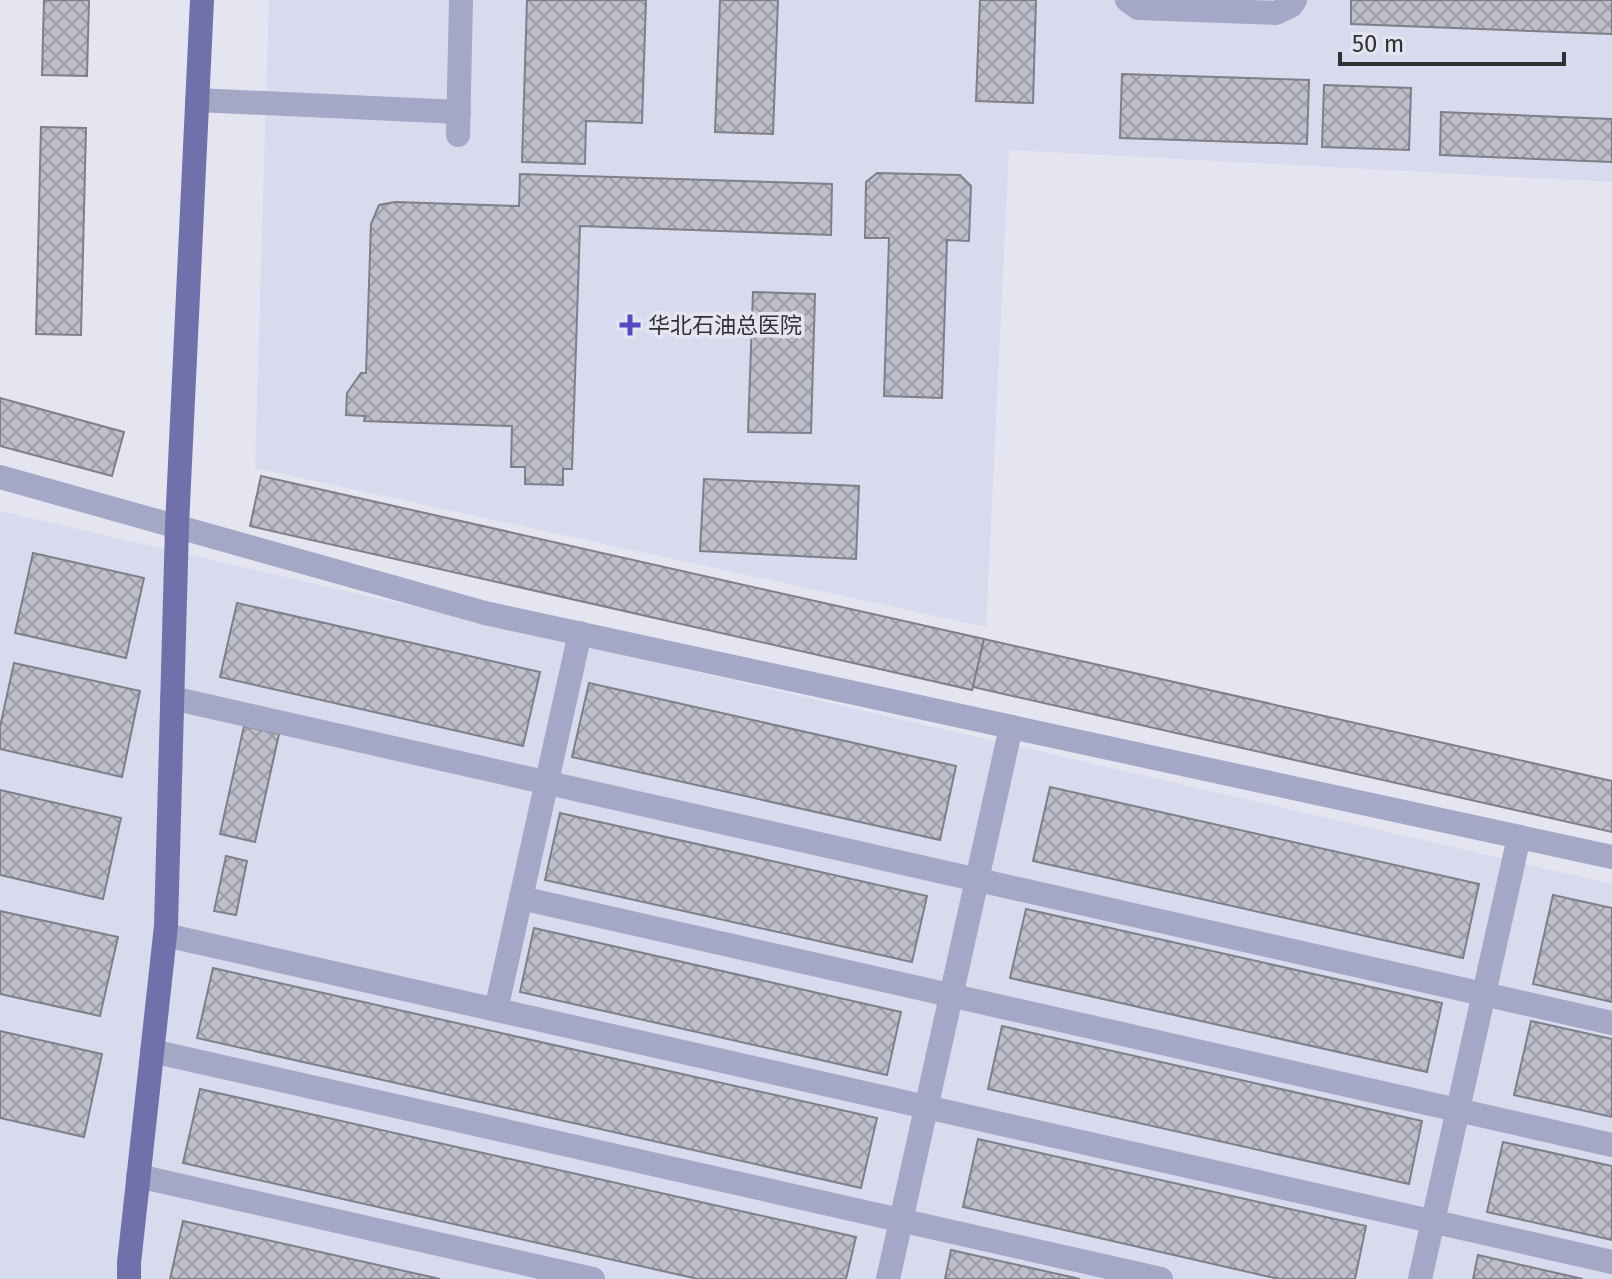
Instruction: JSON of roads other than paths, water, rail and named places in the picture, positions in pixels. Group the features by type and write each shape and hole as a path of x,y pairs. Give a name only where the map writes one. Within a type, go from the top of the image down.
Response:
{"main road":[{"path":"127,1274 165,935 177,526 202,0"}],"street":[{"path":"197,100 458,124 461,0"},
{"path":"1127,0 1138,8 1276,13 1291,6 1295,0"},
{"path":"0,477 485,613 1612,857"},
{"path":"496,1010 580,633"},
{"path":"172,698 1612,1023"},
{"path":"888,1279 1011,727"},
{"path":"1420,1279 1519,837"},
{"path":"521,898 1612,1145"},
{"path":"165,935 1612,1262"},
{"path":"152,1051 1161,1279"},
{"path":"138,1176 593,1279"}],"place":[{"name":"华北石油总医院","path":"630,325"}]}
